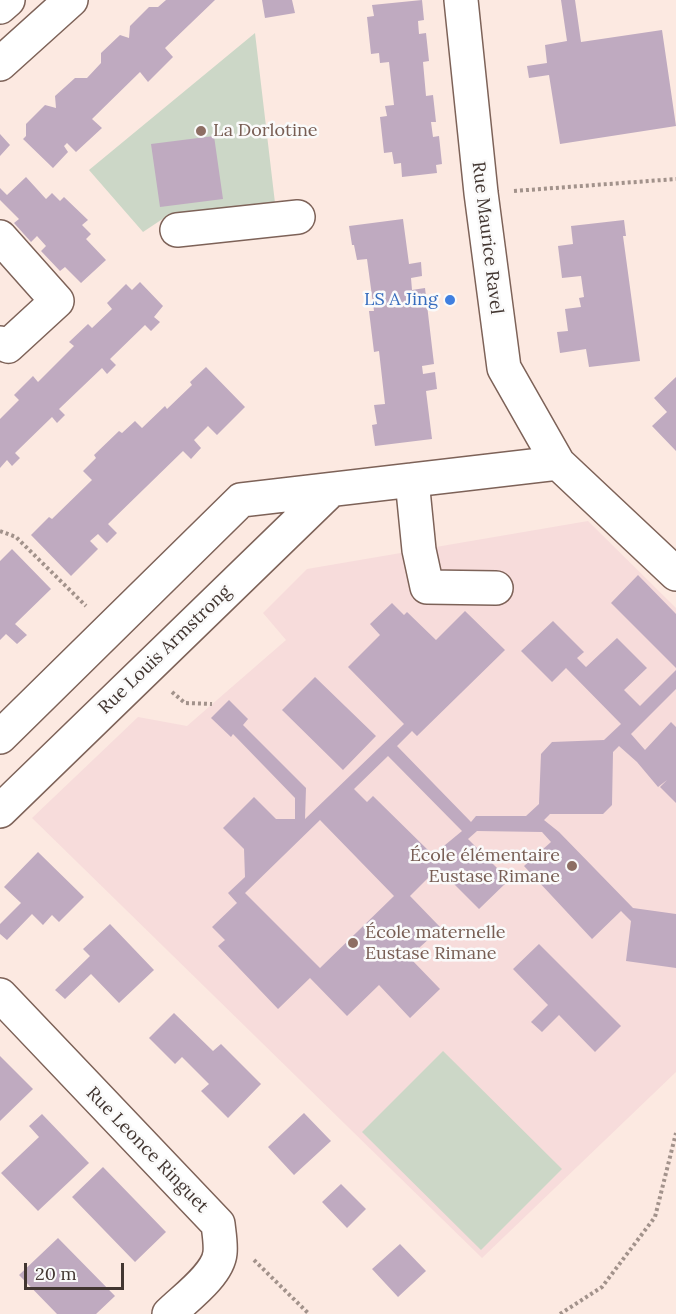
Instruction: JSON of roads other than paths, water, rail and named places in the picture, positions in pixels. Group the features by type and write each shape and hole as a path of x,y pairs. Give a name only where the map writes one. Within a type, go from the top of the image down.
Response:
{"street":[{"path":"0,7 8,0"},
{"path":"0,64 71,0"},
{"name":"Rue Maurice Ravel","path":"461,0 481,193 504,369 558,463"},
{"path":"177,230 298,217"},
{"path":"0,237 57,301 8,346 0,343"},
{"path":"0,737 241,500 558,463 676,574"},
{"path":"412,480 419,550 427,587 496,588"},
{"name":"Rue Louis Armstrong","path":"0,811 331,490"},
{"name":"Rue Leonce Ringuet","path":"0,995 218,1224 220,1253 217,1264 210,1275 169,1314"}],"place":[{"name":"La Dorlotine","path":"201,131"},
{"name":"LS A Jing","path":"450,300"},
{"name":"École élémentaire Eustase Rimane","path":"572,866"},
{"name":"École maternelle Eustase Rimane","path":"353,943"}]}
